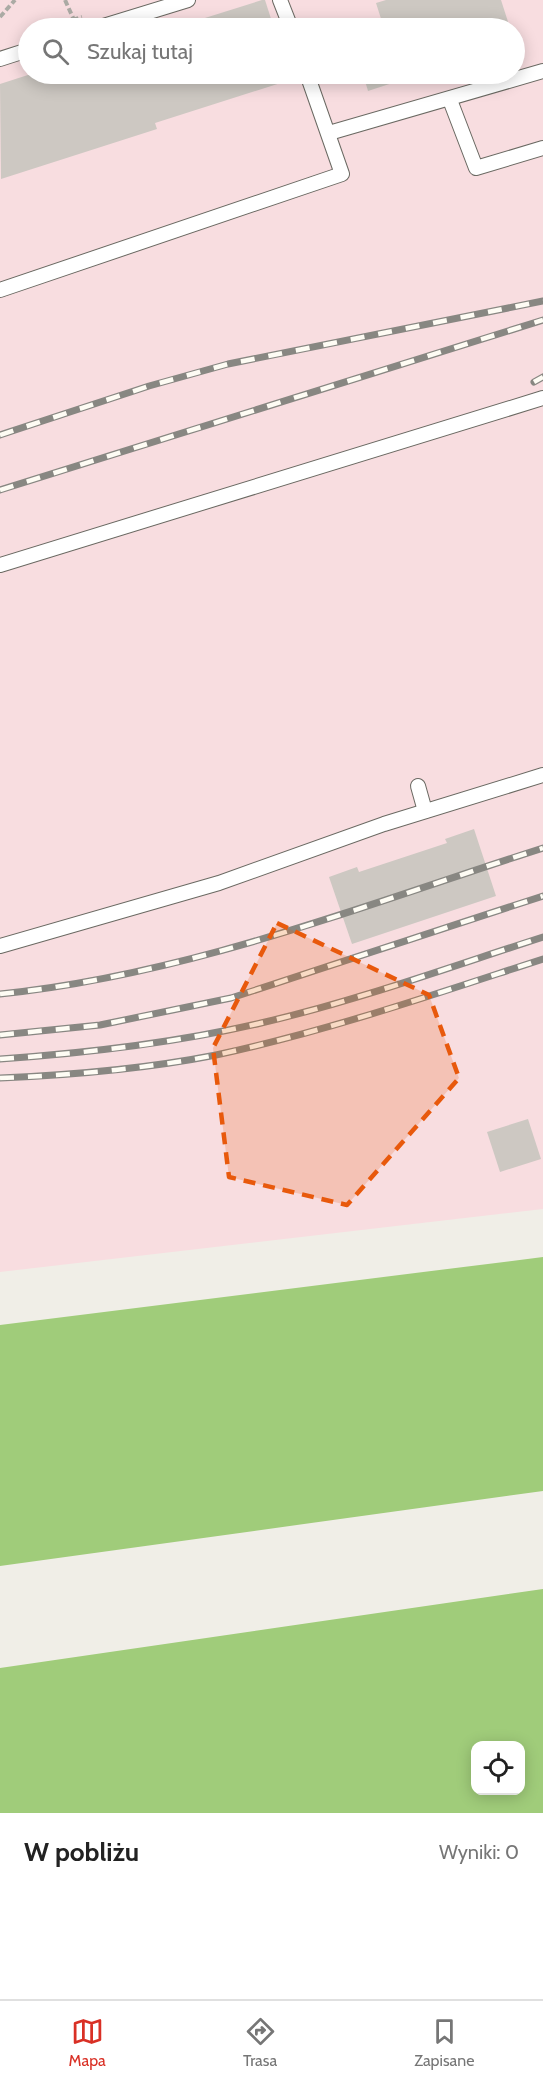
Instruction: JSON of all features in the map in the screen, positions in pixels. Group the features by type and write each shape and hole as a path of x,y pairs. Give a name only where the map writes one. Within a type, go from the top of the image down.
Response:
{"lane":[{"path":"130,18 188,0"},
{"path":"280,0 287,18"},
{"path":"0,59 18,53"},
{"path":"525,77 543,71"},
{"path":"0,290 342,174 311,84"},
{"path":"329,133 501,84"},
{"path":"450,100 476,168 543,148"},
{"path":"0,565 543,398"},
{"path":"0,946 219,883 425,812 543,775"},
{"path":"418,786 425,812"}],"path":[{"path":"0,17 15,0"},
{"path":"65,0 73,18"}],"highlighted area":[{"path":"277,923 429,995 459,1078 347,1205 229,1177 213,1048"}],"shaded area":[{"path":"0,0 543,0 543,1209 0,1272"}],"green space":[{"path":"543,1257 543,1491 0,1566 0,1325"},
{"path":"543,1589 543,1813 0,1813 0,1668"}],"building":[{"path":"265,0 271,18 205,18"},
{"path":"386,0 501,0 507,18 381,18 376,3"},
{"path":"18,78 18,84 277,84 155,123 157,129 1,179 0,84"},
{"path":"366,84 389,84 368,91"},
{"path":"474,829 496,896 352,944 329,877 357,867 359,872 447,843 445,839"},
{"path":"528,1119 541,1159 500,1172 487,1132"}],"railway":[{"path":"0,435 149,386 228,364 543,301"},
{"path":"0,490 543,320"},
{"path":"534,382 543,377"},
{"path":"0,994 70,985 207,954 342,914 543,848"},
{"path":"0,1035 100,1025 231,998 543,896"},
{"path":"0,1059 131,1046 261,1023 367,994 543,937"},
{"path":"0,1078 108,1071 216,1055 340,1023 543,959"}]}
